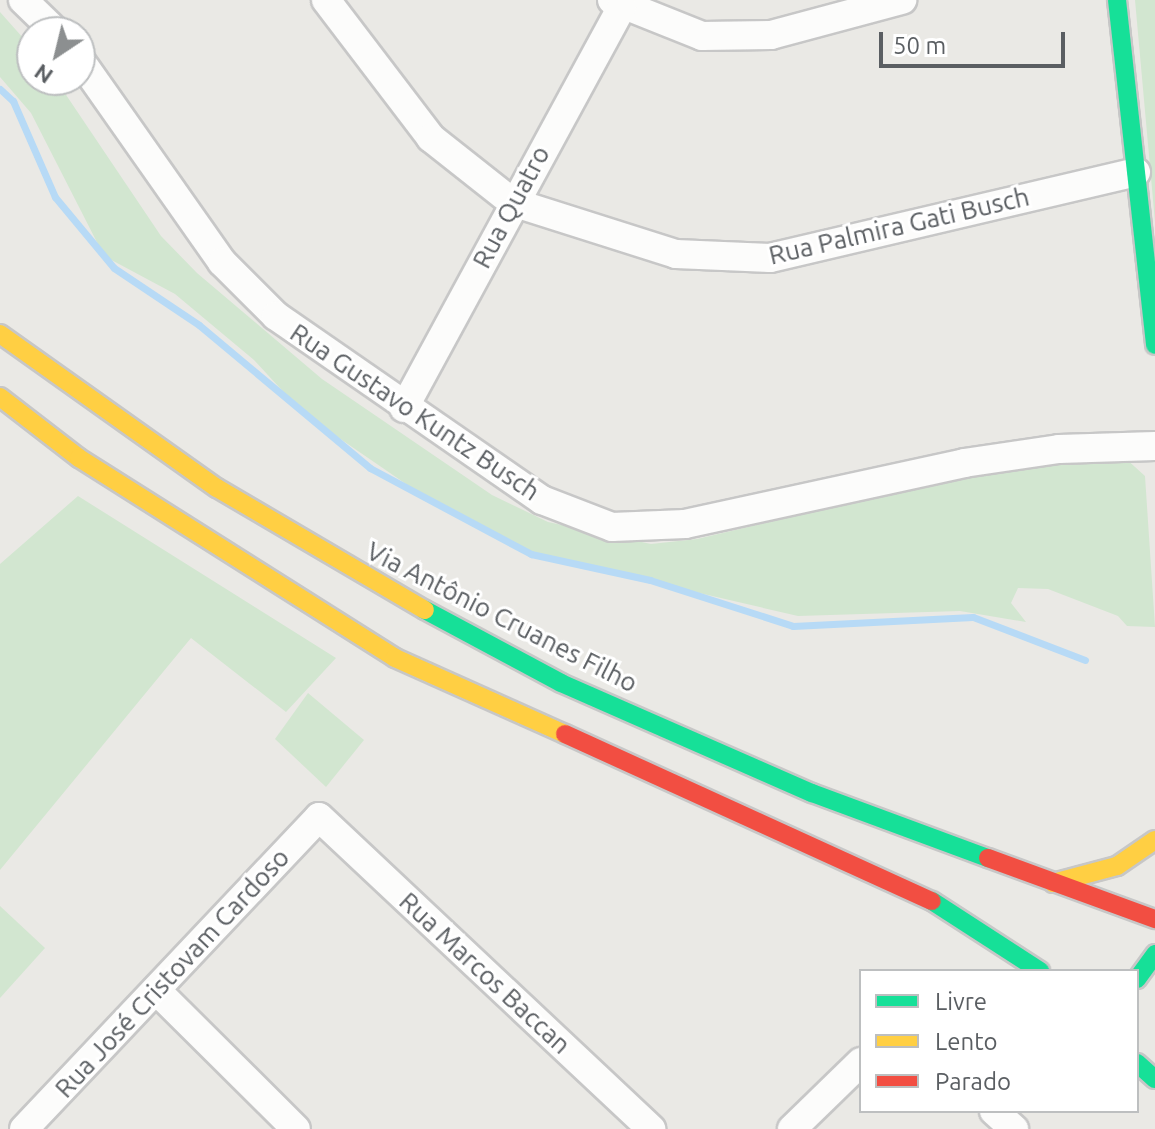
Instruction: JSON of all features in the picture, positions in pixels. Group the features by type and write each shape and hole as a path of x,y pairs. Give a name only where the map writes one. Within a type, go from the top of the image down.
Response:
{"main road":[{"path":"1117,0 1155,345"},
{"name":"Via Antônio Cruanes Filho","path":"0,334 217,488 398,596 548,676 812,793 1155,919"},
{"path":"0,397 79,458 395,658 925,896 1037,969"},
{"path":"1053,883 1117,866 1155,840"},
{"path":"1139,976 1155,954"},
{"path":"1139,1065 1155,1079"}],"street":[{"path":"23,0 40,16"},
{"name":"Rua Palmira Gati Busch","path":"326,0 431,138 512,202 676,254 770,258 1136,172"},
{"path":"617,4 702,36 771,35 902,0"},
{"name":"Rua Quatro","path":"404,408 617,4"},
{"name":"Rua Gustavo Kuntz Busch","path":"96,83 222,262 276,316 404,408 542,500 612,527 685,524 964,463 1059,449 1155,446"},
{"name":"Rua José Cristovam Cardoso","path":"24,1129 319,817"},
{"name":"Rua Marcos Baccan","path":"319,817 651,1129"},
{"path":"156,990 296,1129"},
{"path":"792,1129 859,1064"},
{"path":"996,1113 1014,1129"}],"green space":[{"path":"1135,0 1155,0 1155,222"},
{"path":"0,12 16,30 16,96 0,77"},
{"path":"16,96 67,96 161,236 197,273 322,379 492,495 548,522 651,544 697,539 1030,461 1124,457 1145,476 1155,627 1127,626 1118,616 1048,589 1018,588 1011,603 1026,622 960,611 798,616 531,554 425,497 304,414 254,360 175,294 104,256 31,113"},
{"path":"78,496 336,658 286,712 191,638 0,870 0,564"},
{"path":"308,693 364,740 326,787 275,739"},
{"path":"0,906 45,948 0,998"}],"waterway":[{"path":"0,89 13,101 55,197 114,268 199,325 370,468 531,554 650,580 793,626 973,617 1085,660"}],"traffic: fast":[{"path":"1117,0 1155,345"},
{"path":"425,610 561,683 812,793 988,858"},
{"path":"932,901 1037,969"},
{"path":"1139,976 1155,954"},
{"path":"1139,1065 1155,1079"}],"traffic: slow":[{"path":"0,334 217,488 425,610"},
{"path":"0,397 79,458 395,658 565,734"},
{"path":"1053,883 1117,866 1155,840"}],"traffic: jam":[{"path":"565,734 932,901"},
{"path":"988,858 1155,919"}]}
